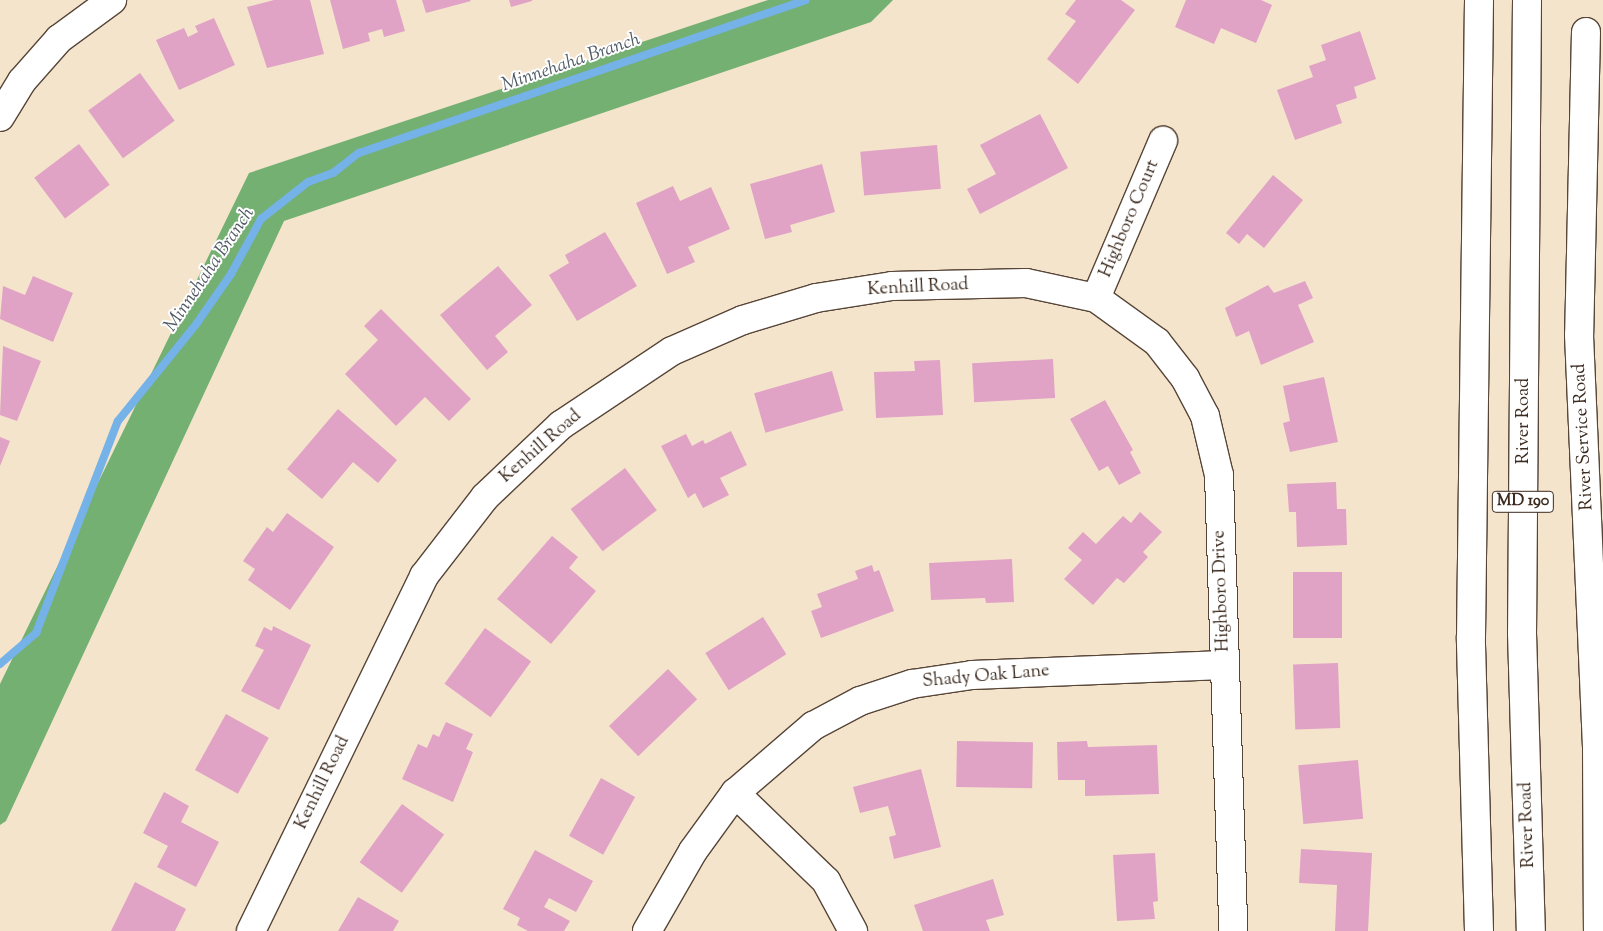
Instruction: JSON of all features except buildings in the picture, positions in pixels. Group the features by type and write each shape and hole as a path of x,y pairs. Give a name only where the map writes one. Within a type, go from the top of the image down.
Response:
{"street":[{"path":"0,117 22,80 59,39 112,0"},
{"path":"1470,0 1478,105"},
{"name":"MD 190","path":"1479,0 1471,637 1479,931"},
{"name":"River Road","path":"1527,0 1522,633 1531,931"},
{"name":"River Service Road","path":"1586,32 1579,335 1600,749 1598,931"},
{"name":"Highboro Court","path":"1096,298 1163,140"},
{"name":"Kenhill Road","path":"251,931 424,576 485,497 561,424 672,351 743,320 816,298 892,286 1026,283 1096,298"},
{"name":"Highboro Drive","path":"1096,298 1157,342 1185,378 1205,416 1219,475 1233,931"},
{"name":"Shady Oak Lane","path":"647,931 693,851 735,793 813,726 860,701 912,684 972,674 1224,665"},
{"path":"735,793 826,881 853,931"}],"green space":[{"path":"768,0 893,0 871,22 284,221 6,821 0,825 0,684 249,173"}],"waterway":[{"name":"Minnehaha Branch","path":"0,664 36,633 118,421 197,323 231,274 261,219 308,182 333,173 359,153 805,0"}]}
